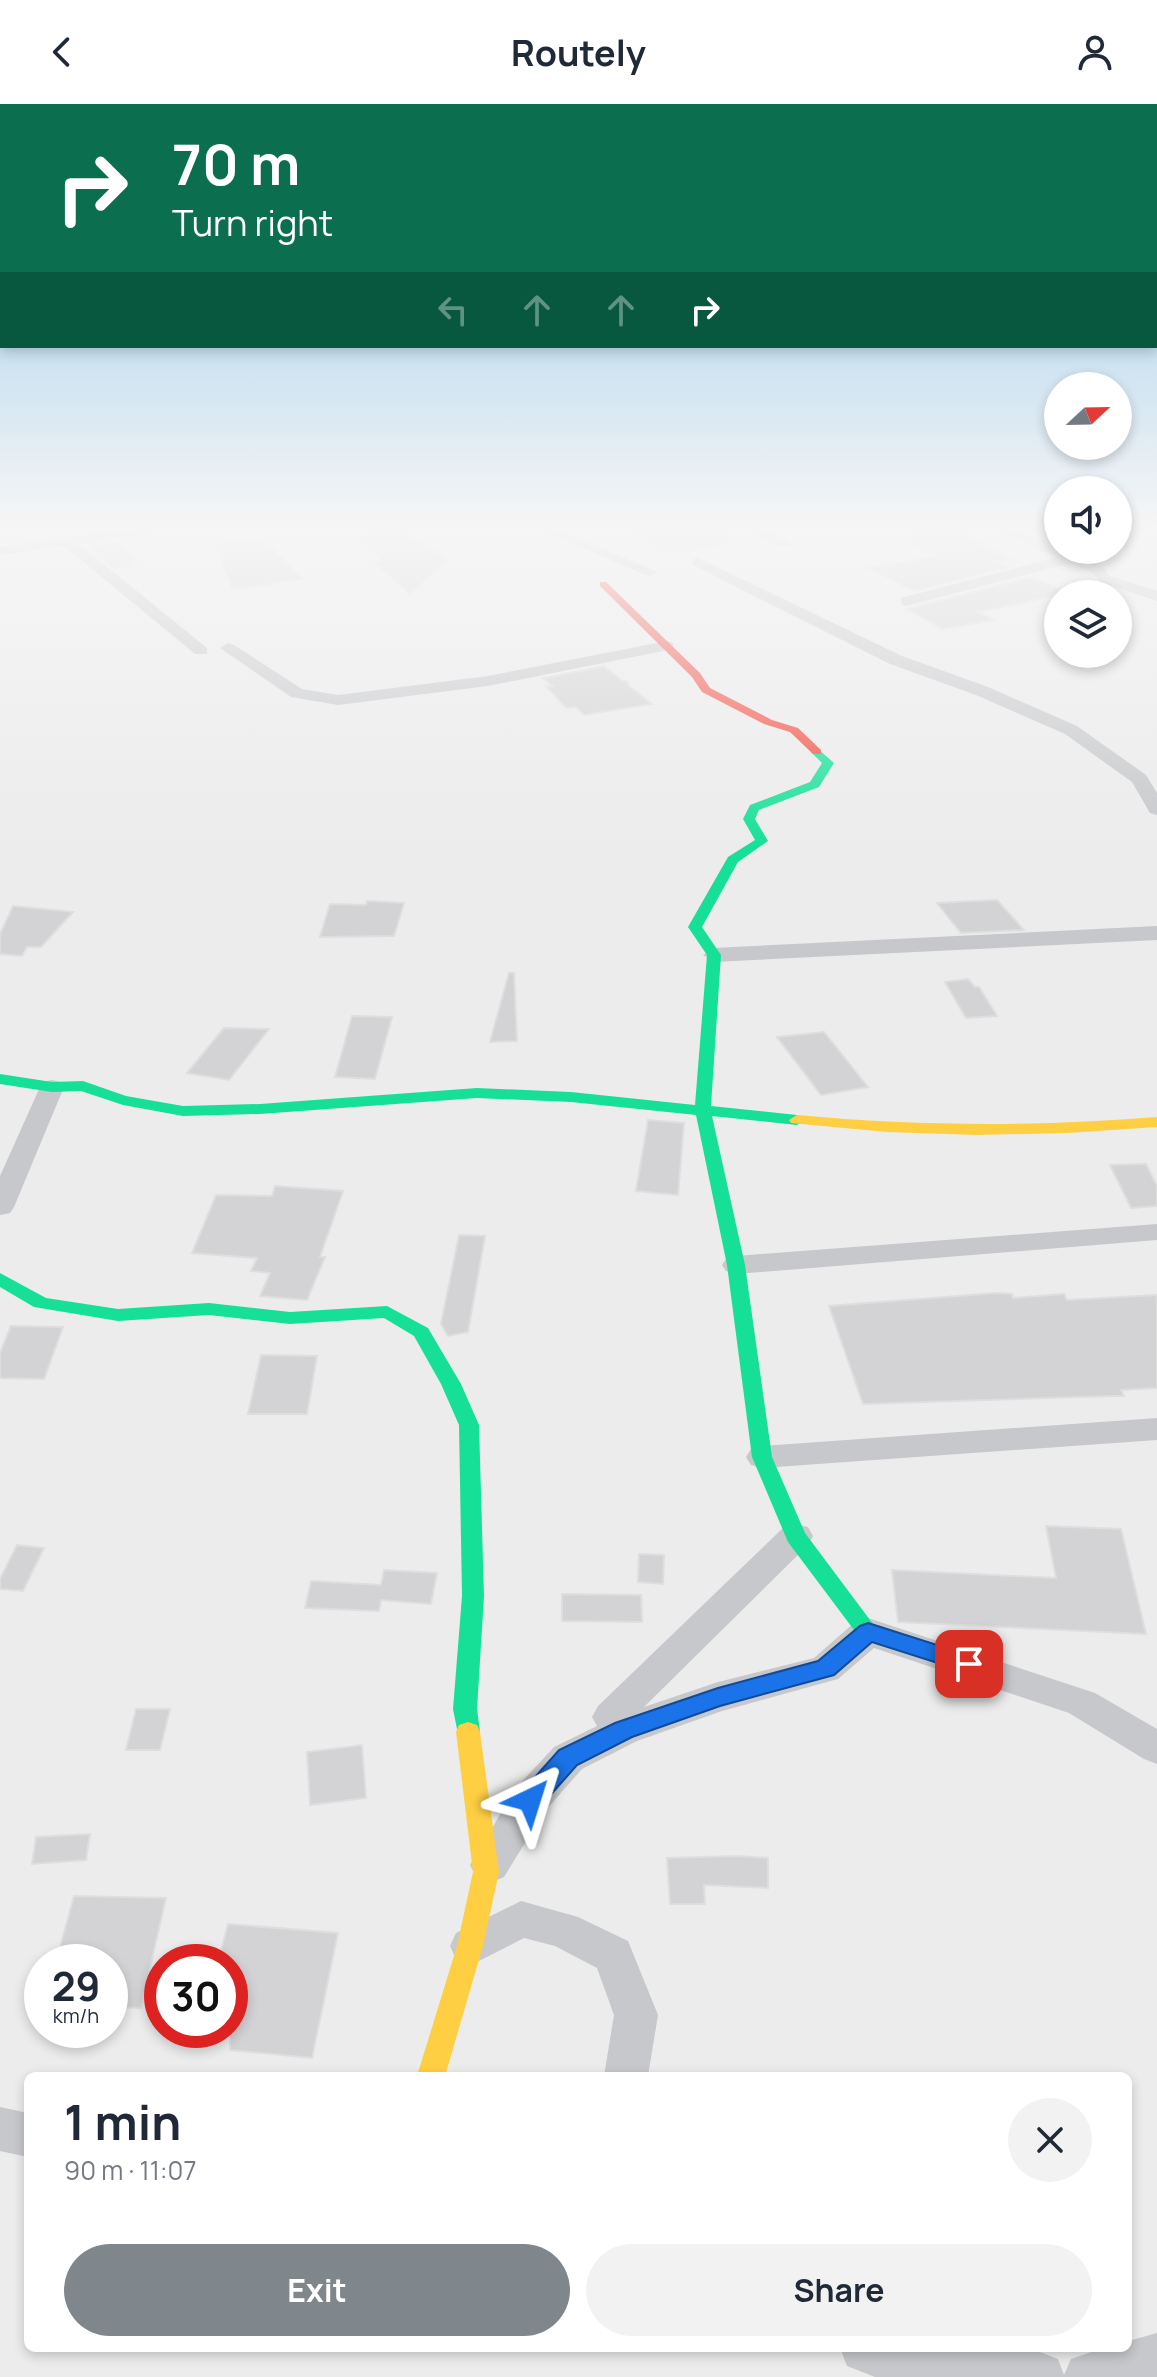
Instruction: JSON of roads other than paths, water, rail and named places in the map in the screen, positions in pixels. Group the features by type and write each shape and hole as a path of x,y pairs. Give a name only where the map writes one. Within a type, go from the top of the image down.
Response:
{"street":[{"path":"182,635 201,651"},
{"path":"656,635 696,675 706,690 768,722 794,730 828,763 815,784 754,808 749,819 762,841 733,860 695,927 714,955 703,1111 736,1265 762,1457 796,1536 868,1632 1082,1703 1157,1748"},
{"path":"846,635 896,660 982,691 1071,730 1148,778 1157,809"},
{"path":"228,648 297,693 338,700 488,681 667,646"},
{"path":"714,955 1157,933"},
{"path":"0,1079 52,1087 83,1086 123,1100 183,1111 260,1109 477,1093 571,1097 856,1126 957,1131 1077,1130 1157,1122"},
{"path":"0,1207 52,1087"},
{"path":"736,1265 1157,1232"},
{"path":"0,1279 41,1303 118,1315 209,1309 290,1318 387,1312 421,1332 451,1384 469,1425 473,1596 465,1709 486,1872"},
{"path":"762,1457 1157,1429"},
{"path":"624,1730 611,1717 796,1536"},
{"path":"432,2072 470,1946 486,1872 530,1800 568,1758 624,1730 718,1697 825,1669 868,1632"},
{"path":"470,1946 521,1919 563,1930 613,1955 636,2015 627,2072"},
{"path":"0,2129 24,2134"},
{"path":"875,2352 923,2371 1040,2377"},
{"path":"1089,2377 1157,2358"}]}
